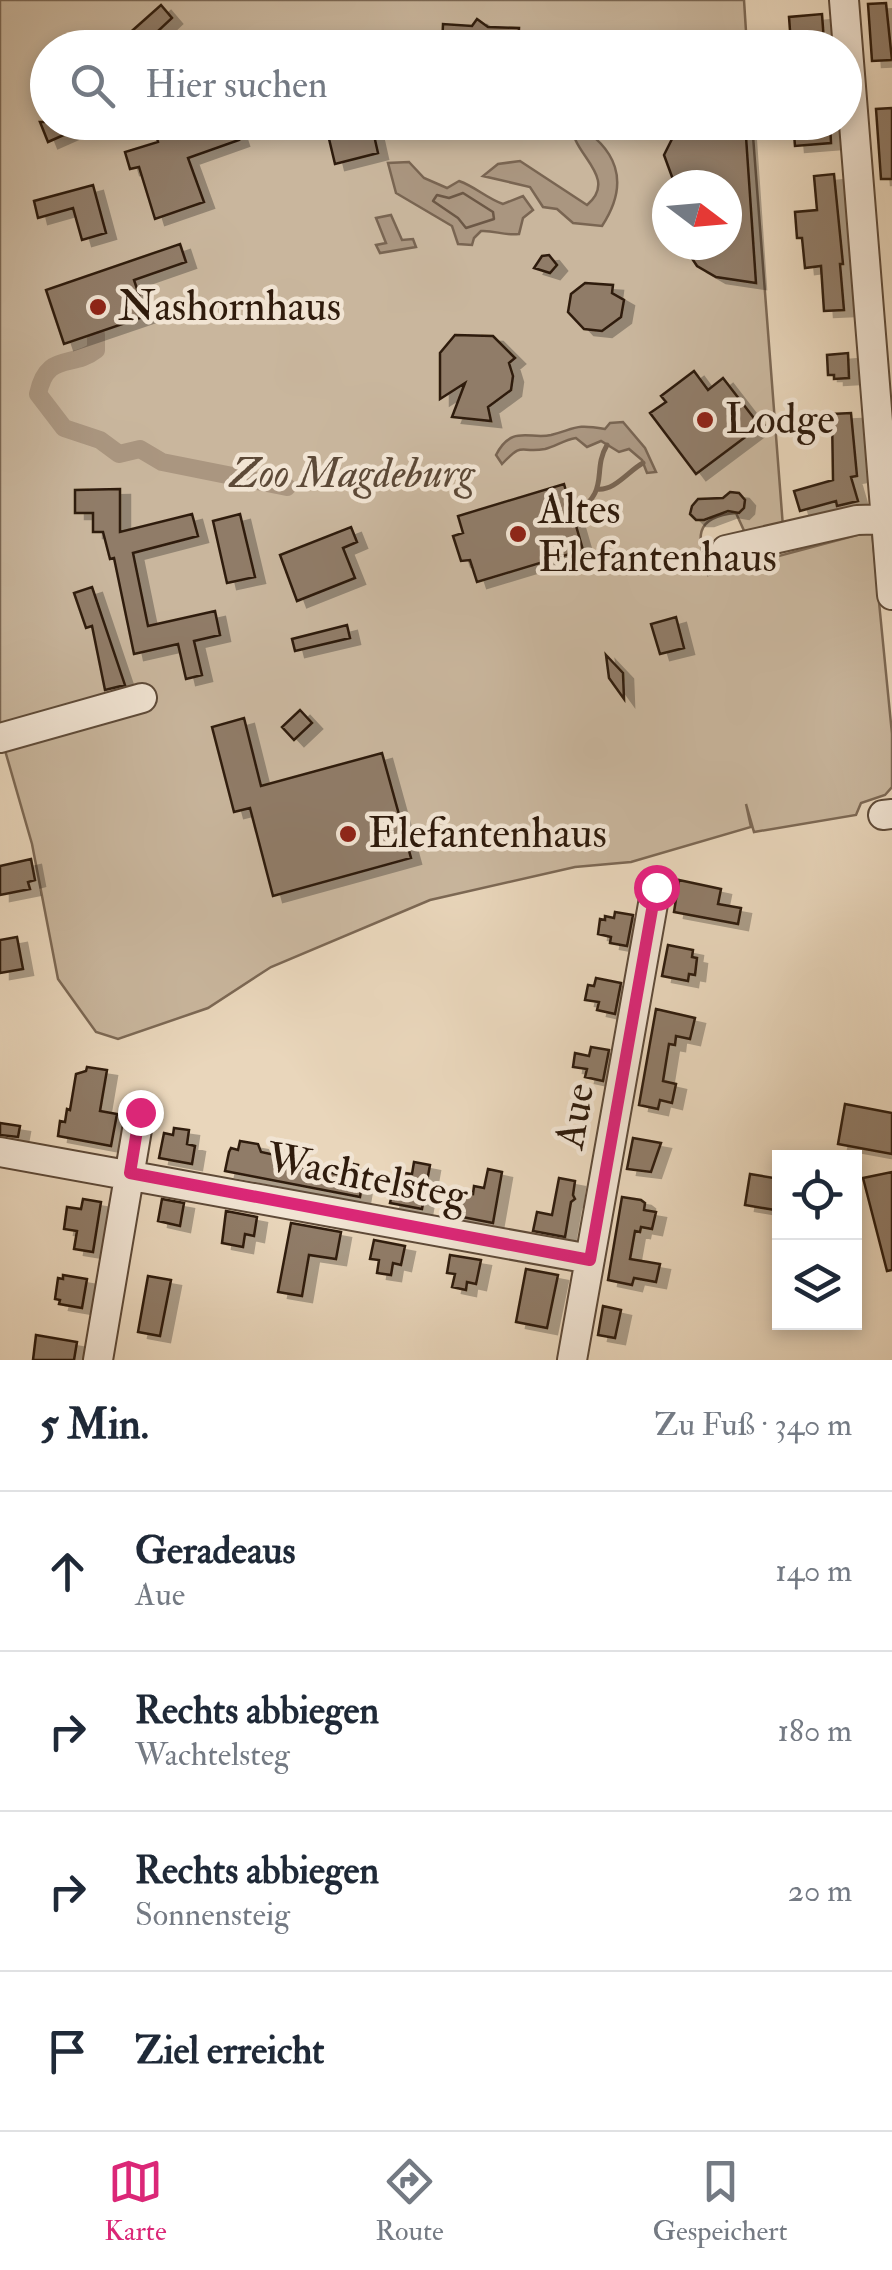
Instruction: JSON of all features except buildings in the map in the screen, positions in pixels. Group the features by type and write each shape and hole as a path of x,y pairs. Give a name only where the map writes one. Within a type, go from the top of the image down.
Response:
{"street":[{"path":"844,0 847,30"},
{"path":"859,140 882,347 892,595"},
{"path":"726,550 857,520 888,519"},
{"path":"0,738 142,698"},
{"name":"Aue","path":"572,1360 656,887"},
{"path":"98,1360 140,1112"},
{"name":"Wachtelsteg","path":"0,1152 590,1260"}],"green space":[{"name":"Zoo Magdeburg","path":"0,0 744,0 746,30 30,30 30,140 753,140 783,527 746,535 736,513 721,515 711,519 701,532 702,551 708,575 872,531 892,734 892,787 885,795 861,803 856,815 754,832 746,804 751,827 631,862 575,867 430,900 271,967 208,1008 118,1039 96,1032 58,979 32,844 0,733"}],"water":[{"path":"575,140 596,140 615,167 616,195 602,226 573,223 557,209 543,207 530,187 483,176 498,164 520,161 587,205 598,184"},
{"path":"409,162 424,178 447,188 459,181 503,204 523,196 533,210 523,218 519,234 481,231 472,245 458,244 452,226 396,193 388,163"},
{"path":"391,215 402,240 413,239 416,247 380,253 376,245 386,243 376,218"},
{"path":"623,422 645,448 656,472 647,473 642,460 629,449 619,452 601,441 587,447 576,438 545,449 519,450 502,464 496,455 515,436 551,435 582,427 605,429 610,423"}],"waterway":[{"path":"96,335 96,350 54,366 42,381 38,394 64,428 100,440 119,454 140,449 162,462 287,487"},
{"path":"573,515 597,489 607,445"},
{"path":"597,489 616,484 643,463"}],"place":[{"name":"Nashornhaus","path":"98,307"},
{"name":"Lodge","path":"705,420"},
{"name":"Altes Elefantenhaus","path":"518,534"},
{"name":"Elefantenhaus","path":"348,834"}],"route":[{"path":"140,1112 130,1173 590,1260 656,887"}]}
